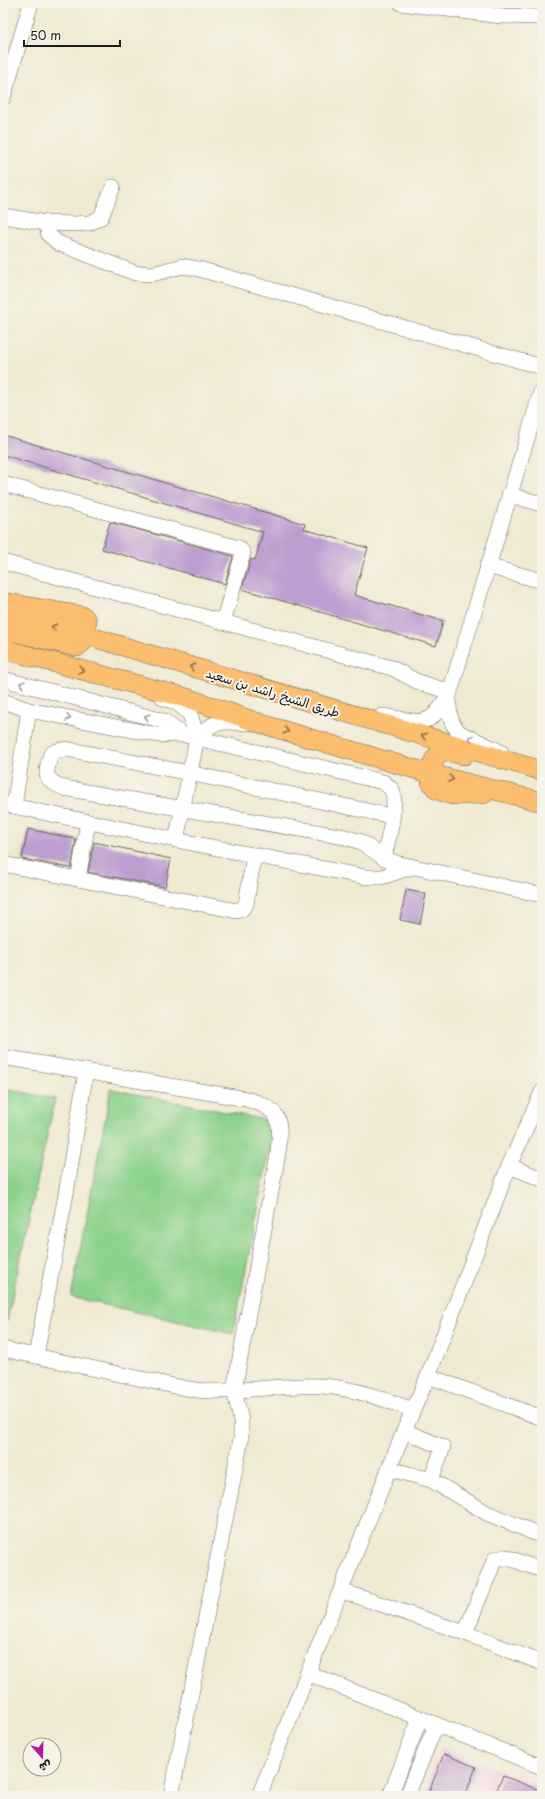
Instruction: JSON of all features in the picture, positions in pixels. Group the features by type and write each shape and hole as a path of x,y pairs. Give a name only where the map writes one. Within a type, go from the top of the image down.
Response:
{"main road":[{"path":"3,602 83,616 87,621 82,643 76,648 19,633 13,632 3,634"},
{"name":"طريق الشيخ راشد بن سعيد","path":"3,614 85,635 542,771"},
{"path":"3,649 187,698 262,724 431,774 542,802"},
{"path":"431,774 432,765 437,756 444,752 517,763"}],"street":[{"path":"3,98 32,3"},
{"path":"401,3 502,10 542,17"},
{"path":"3,216 46,223 90,223 101,217 113,187"},
{"path":"46,223 49,235 58,243 135,273 152,274 183,266 199,269 542,366"},
{"path":"354,716 374,716 417,722 425,721 438,712 450,692 542,389"},
{"path":"3,484 239,548 243,553 223,622"},
{"path":"509,495 542,504"},
{"path":"3,562 392,668 418,682 450,692"},
{"path":"488,566 542,581"},
{"path":"100,675 176,702 190,714 197,738"},
{"path":"3,679 164,721 181,734"},
{"path":"450,692 449,715 456,730 500,752 517,763"},
{"path":"3,701 29,710 158,735 181,734 383,782 390,787 393,794 392,816 384,858"},
{"path":"29,710 8,805 176,840 374,878 390,875 412,867"},
{"path":"176,840 197,738 206,727 214,723 232,722 262,724"},
{"path":"392,816 189,773 66,749 56,751 51,754 46,772 47,778 51,782 64,788 345,837 369,847 384,858 412,867 542,895"},
{"path":"78,879 88,822"},
{"path":"3,864 237,911 242,909 246,904 254,855"},
{"path":"3,1057 246,1099 263,1104 274,1113 280,1126 278,1154 234,1390 241,1420 240,1438 171,1796"},
{"path":"36,1356 68,1188 86,1071"},
{"path":"259,1796 307,1673 342,1591 404,1431 428,1376 509,1166 542,1092"},
{"path":"509,1166 542,1179"},
{"path":"3,1349 179,1387 209,1391 323,1386 349,1390 381,1398 413,1410"},
{"path":"428,1376 542,1418"},
{"path":"404,1431 443,1447 432,1480"},
{"path":"390,1469 432,1480 487,1513 542,1536"},
{"path":"465,1633 495,1560 506,1557 536,1568"},
{"path":"342,1591 465,1633 542,1662"},
{"path":"307,1673 420,1718 433,1731 542,1767"},
{"path":"390,1796 420,1718"},
{"path":"406,1753 433,1731"},
{"path":"407,1796 433,1731"}],"shaded area":[{"path":"441,1748 542,1786 542,1796 422,1796"}],"green space":[{"path":"3,1088 55,1099 7,1321 3,1320"},
{"path":"111,1089 275,1122 233,1334 71,1297"}],"building":[{"path":"3,435 305,524 304,529 368,548 354,595 443,621 436,646 242,589 251,559 255,560 263,532 3,455"},
{"path":"110,522 233,556 225,584 102,549"},
{"path":"28,829 76,839 71,868 22,859"},
{"path":"94,842 171,859 165,887 88,872"},
{"path":"406,890 426,894 420,924 400,920"},
{"path":"444,1754 476,1767 465,1796 427,1796"},
{"path":"503,1776 542,1791 542,1796 494,1796"}]}
